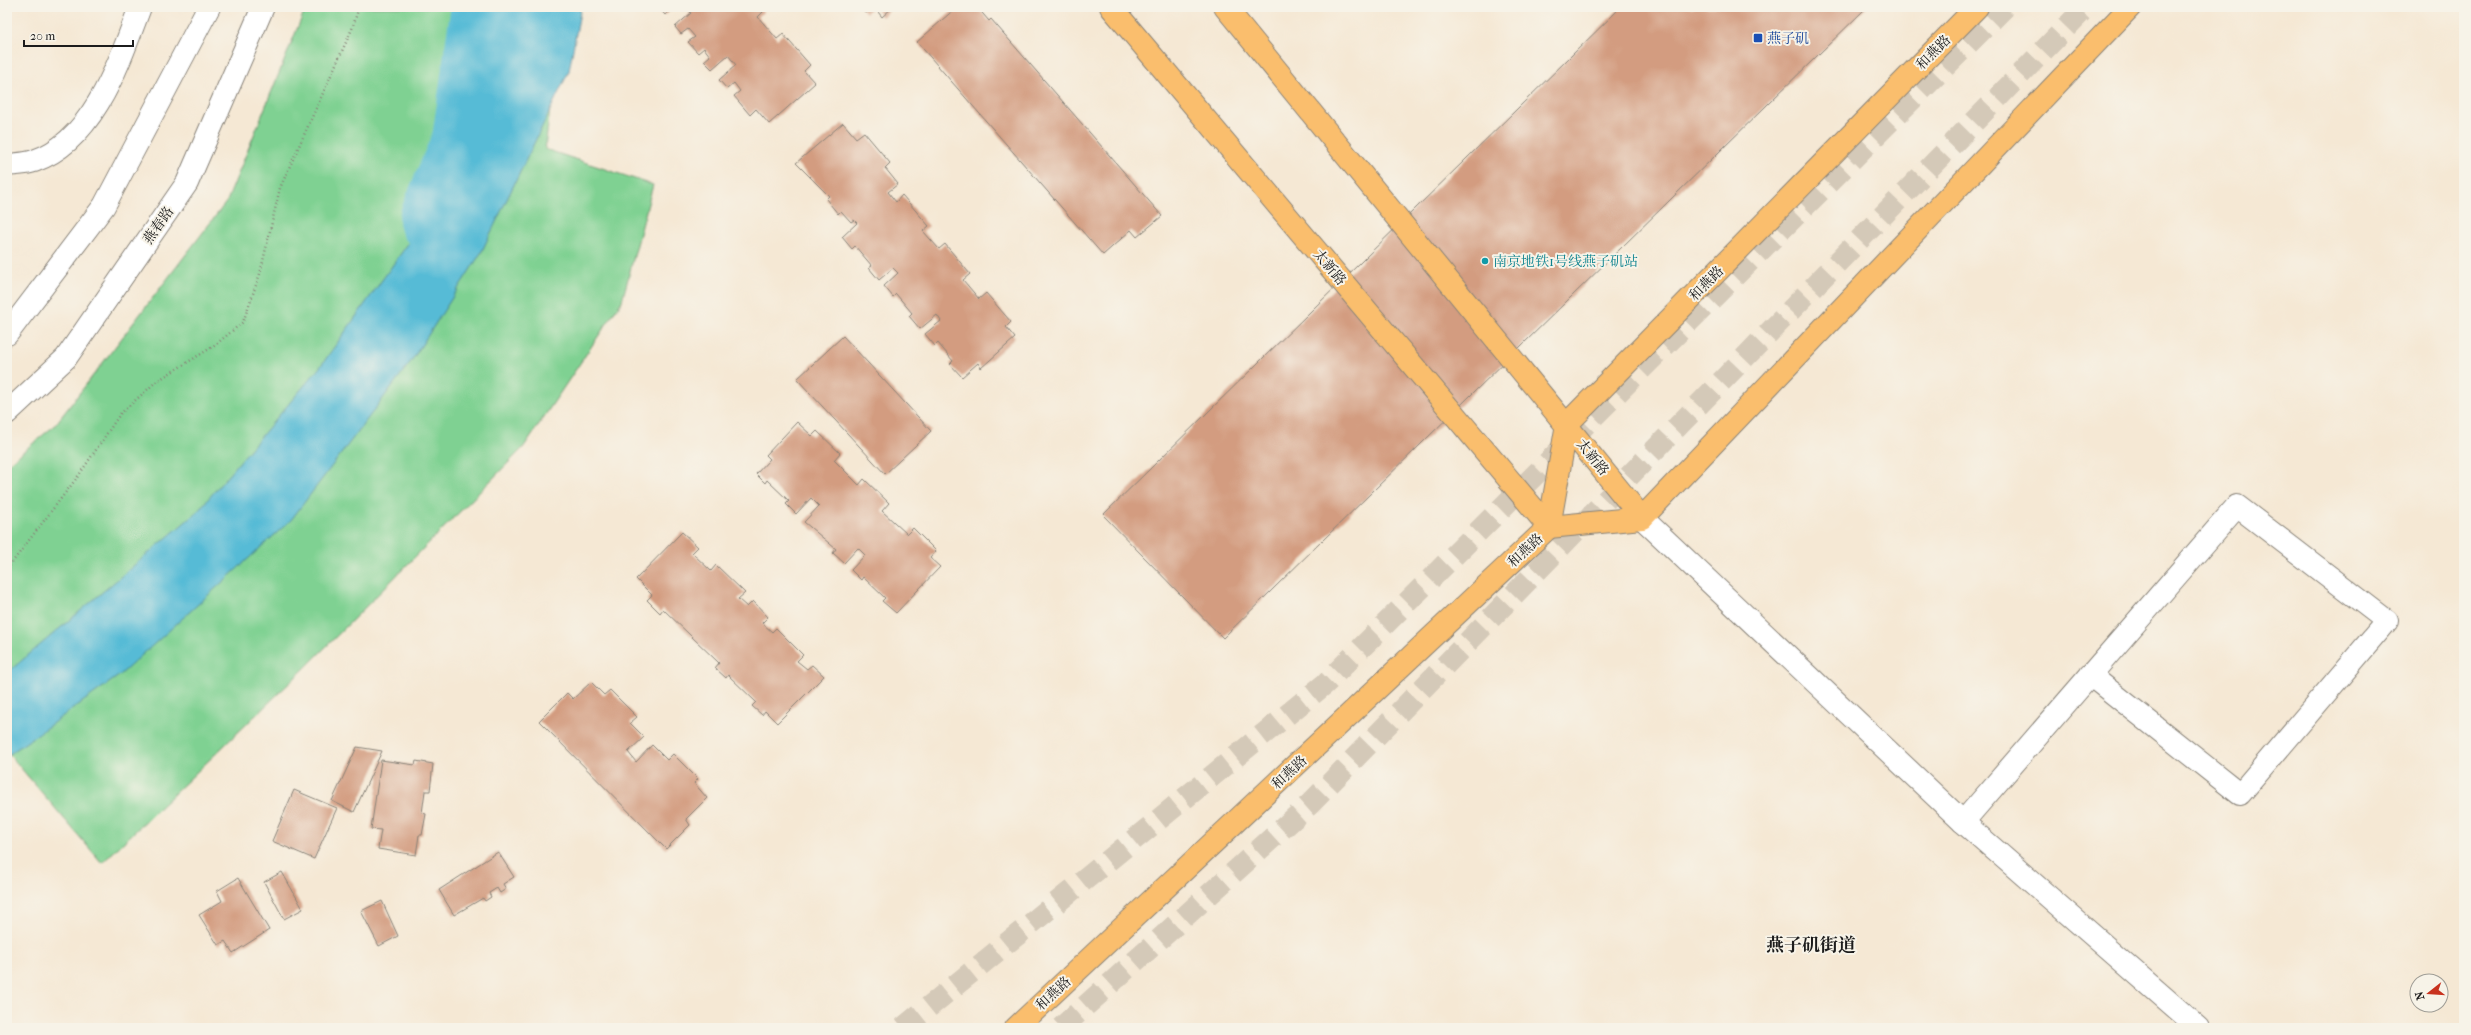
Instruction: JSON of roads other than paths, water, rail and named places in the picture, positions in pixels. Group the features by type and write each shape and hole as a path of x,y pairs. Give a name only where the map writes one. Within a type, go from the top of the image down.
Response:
{"main road":[{"name":"太新路","path":"1111,7 1549,527"},
{"name":"太新路","path":"1225,7 1642,518"},
{"name":"和燕路","path":"1016,1028 1549,527 1566,424 1977,7"},
{"path":"1549,527 1642,518 2130,7"}],"street":[{"path":"7,165 34,161 67,143 96,106 111,79 140,7"},
{"path":"7,334 104,206 209,7"},
{"name":"燕春路","path":"7,413 66,358 187,183 263,7"},
{"path":"1963,822 2090,675 2237,506 2387,621 2240,794 2090,675"},
{"path":"1642,518 1963,822 2199,1028"}],"water":[{"path":"509,7 581,7 569,71 481,253 412,360 291,520 120,675 7,756 7,673 197,512 320,367 427,217 484,97"}],"waterway":[{"path":"432,220 465,140 484,7"}],"tunnel":[{"path":"903,1028 1325,684 2005,7"},
{"path":"1061,1028 1311,803 2086,7"}],"place":[{"name":"燕子矶","path":"1758,38"},
{"name":"南京地铁1号线燕子矶站","path":"1485,261"}],"district":[{"name":"燕子矶街道","path":"1811,945"}]}
